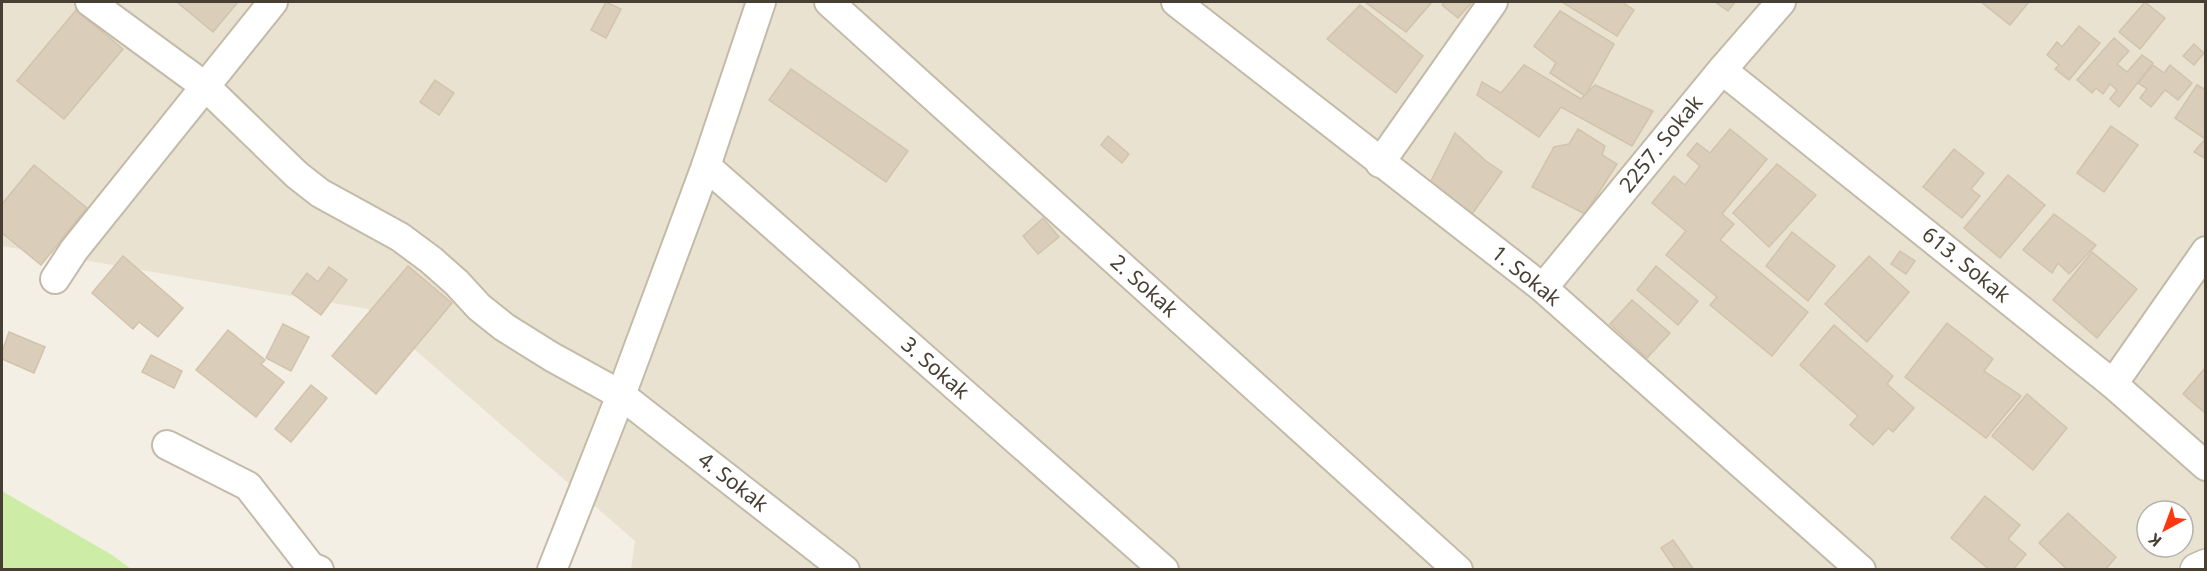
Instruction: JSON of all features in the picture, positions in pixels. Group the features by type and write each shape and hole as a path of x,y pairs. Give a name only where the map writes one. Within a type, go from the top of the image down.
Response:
{"street":[{"name":"4. Sokak","path":"90,2 206,87 256,134 275,156 320,193 400,237 431,260 479,307 513,333 621,395 845,570"},
{"path":"55,279 74,250 273,2"},
{"path":"552,570 621,395 706,166 760,2"},
{"name":"2. Sokak","path":"829,2 1458,570"},
{"path":"1380,163 1493,2"},
{"name":"2257. Sokak","path":"1543,288 1722,70 1781,2"},
{"name":"1. Sokak","path":"1193,7 1380,163 1543,288 1861,570"},
{"name":"613. Sokak","path":"1722,70 2113,384 2205,466"},
{"name":"3. Sokak","path":"706,166 1164,570"},
{"path":"2113,384 2205,251"},
{"path":"167,446 248,486 311,567 319,570"},
{"path":"2197,570 2205,566"}],"shaded area":[{"path":"2,2 2205,2 2205,569 631,569 635,541 368,309 2,246"}],"green space":[{"path":"2,491 112,555 131,569 2,569"}],"building":[{"path":"238,2 213,32 178,3"},
{"path":"606,2 621,9 606,38 591,30"},
{"path":"1365,2 1432,2 1406,32"},
{"path":"1446,2 1472,2 1458,18 1442,5"},
{"path":"1562,2 1622,2 1634,10 1617,36"},
{"path":"1715,2 1735,2 1728,11"},
{"path":"1981,2 2029,2 2010,25"},
{"path":"2145,2 2165,18 2140,49 2119,32"},
{"path":"1360,5 1423,56 1396,93 1327,39"},
{"path":"76,10 123,49 64,119 17,81"},
{"path":"1560,11 1614,44 1585,96 1550,73 1556,63 1534,46"},
{"path":"2079,26 2100,43 2069,80 2055,69 2059,65 2047,55 2057,42 2062,47"},
{"path":"2114,38 2129,51 2117,64 2127,72 2142,55 2153,63 2119,107 2110,99 2117,90 2110,84 2103,94 2096,88 2092,93 2077,80"},
{"path":"2194,44 2204,53 2194,65 2183,56"},
{"path":"1524,65 1581,99 1595,85 1653,111 1632,146 1561,107 1539,137 1477,95 1482,82 1501,93"},
{"path":"2153,65 2164,73 2170,65 2192,83 2178,100 2165,90 2151,107 2140,98 2147,89 2138,83"},
{"path":"791,69 908,151 886,182 769,100"},
{"path":"435,80 454,93 439,115 420,102"},
{"path":"2197,85 2206,90 2206,159 2194,152 2205,139 2175,118"},
{"path":"2111,126 2138,145 2104,192 2077,173"},
{"path":"1578,129 1605,146 1602,155 1617,164 1585,214 1532,187 1554,147 1569,144"},
{"path":"1730,129 1767,159 1722,214 1734,224 1720,240 1808,312 1772,356 1710,305 1717,297 1666,255 1686,231 1652,203 1674,176 1685,185 1700,166 1687,155 1697,143 1710,153"},
{"path":"1455,133 1502,172 1470,217 1429,185"},
{"path":"1108,136 1129,154 1122,163 1101,145"},
{"path":"1954,149 1984,173 1971,189 1980,196 1962,218 1923,187"},
{"path":"1777,164 1816,195 1769,247 1733,213"},
{"path":"34,165 87,208 41,265 2,233 2,204"},
{"path":"2008,175 2045,205 2000,258 1964,228"},
{"path":"2054,214 2096,245 2069,274 2058,263 2052,273 2023,250"},
{"path":"1043,218 1059,237 1038,254 1023,236"},
{"path":"1792,232 1835,266 1808,301 1766,266"},
{"path":"1900,251 1915,261 1906,274 1891,264"},
{"path":"2092,252 2137,289 2097,338 2053,300"},
{"path":"123,256 183,308 158,337 139,322 133,329 92,293"},
{"path":"1869,256 1909,292 1867,342 1825,304"},
{"path":"408,266 452,303 376,394 332,356"},
{"path":"1656,266 1698,301 1678,325 1637,290"},
{"path":"329,267 347,280 321,315 292,293 307,273 318,282"},
{"path":"1632,300 1670,333 1647,358 1610,324"},
{"path":"1947,323 1993,359 1984,371 2021,396 1986,438 1905,377"},
{"path":"283,324 309,337 291,371 266,358"},
{"path":"1834,325 1893,376 1887,384 1914,408 1893,432 1888,428 1873,445 1850,425 1858,416 1800,365"},
{"path":"228,330 265,360 261,364 284,382 256,417 196,370"},
{"path":"9,332 45,347 34,373 2,359"},
{"path":"151,355 182,371 174,388 142,372"},
{"path":"2206,367 2206,411 2204,412 2183,394"},
{"path":"311,385 327,398 291,442 275,429"},
{"path":"2027,394 2067,428 2033,470 1992,436"},
{"path":"1985,496 2020,525 2008,539 2026,554 2013,570 1990,570 1951,538"},
{"path":"2068,513 2116,557 2105,570 2068,570 2039,543"},
{"path":"1673,540 1694,570 1676,570 1661,548"}]}
